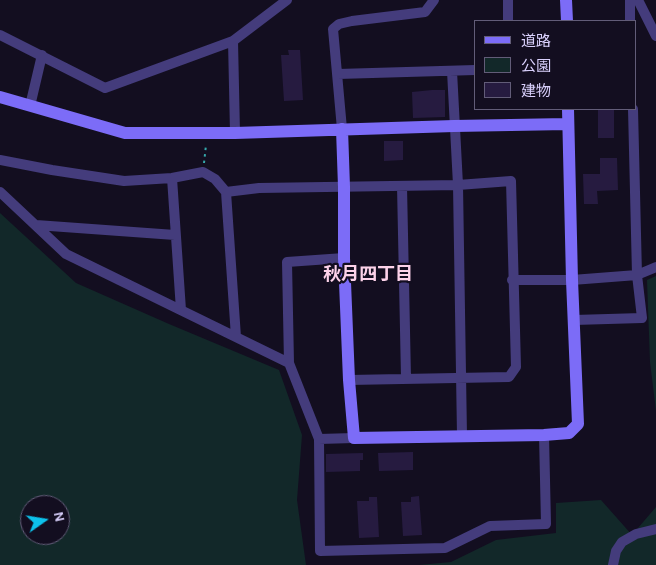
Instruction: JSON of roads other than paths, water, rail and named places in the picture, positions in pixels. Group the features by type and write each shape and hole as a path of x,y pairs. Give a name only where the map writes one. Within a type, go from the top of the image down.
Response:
{"street":[{"path":"0,35 105,88 233,41 287,0"},
{"path":"354,438 349,380 344,258 342,129 333,29 339,24 425,12 434,0"},
{"path":"508,0 508,20"},
{"path":"566,0 567,20"},
{"path":"630,0 630,20"},
{"path":"638,0 656,36"},
{"path":"233,41 235,134"},
{"path":"30,106 42,55"},
{"path":"338,74 473,70"},
{"path":"452,71 458,185 462,436"},
{"path":"0,98 125,133 235,134 342,129 567,124"},
{"path":"319,439 544,435 569,433 578,424 568,110"},
{"path":"574,320 642,318 638,275 633,110"},
{"path":"0,160 124,181 172,178 203,172 215,179 226,192 236,337"},
{"path":"172,178 181,310"},
{"path":"226,192 259,188 458,185 511,181 512,280 516,367 509,377 349,380"},
{"path":"402,186 406,378"},
{"path":"0,192 66,254 289,363"},
{"path":"36,225 175,235"},
{"path":"344,258 287,262 289,363 319,439 320,551 445,548 490,526 546,524 544,435"},
{"path":"512,280 572,280 638,275 656,267"},
{"path":"614,565 616,551 622,542 636,534 656,529"}],"district":[{"name":"秋月四丁目","path":"368,275"}]}
